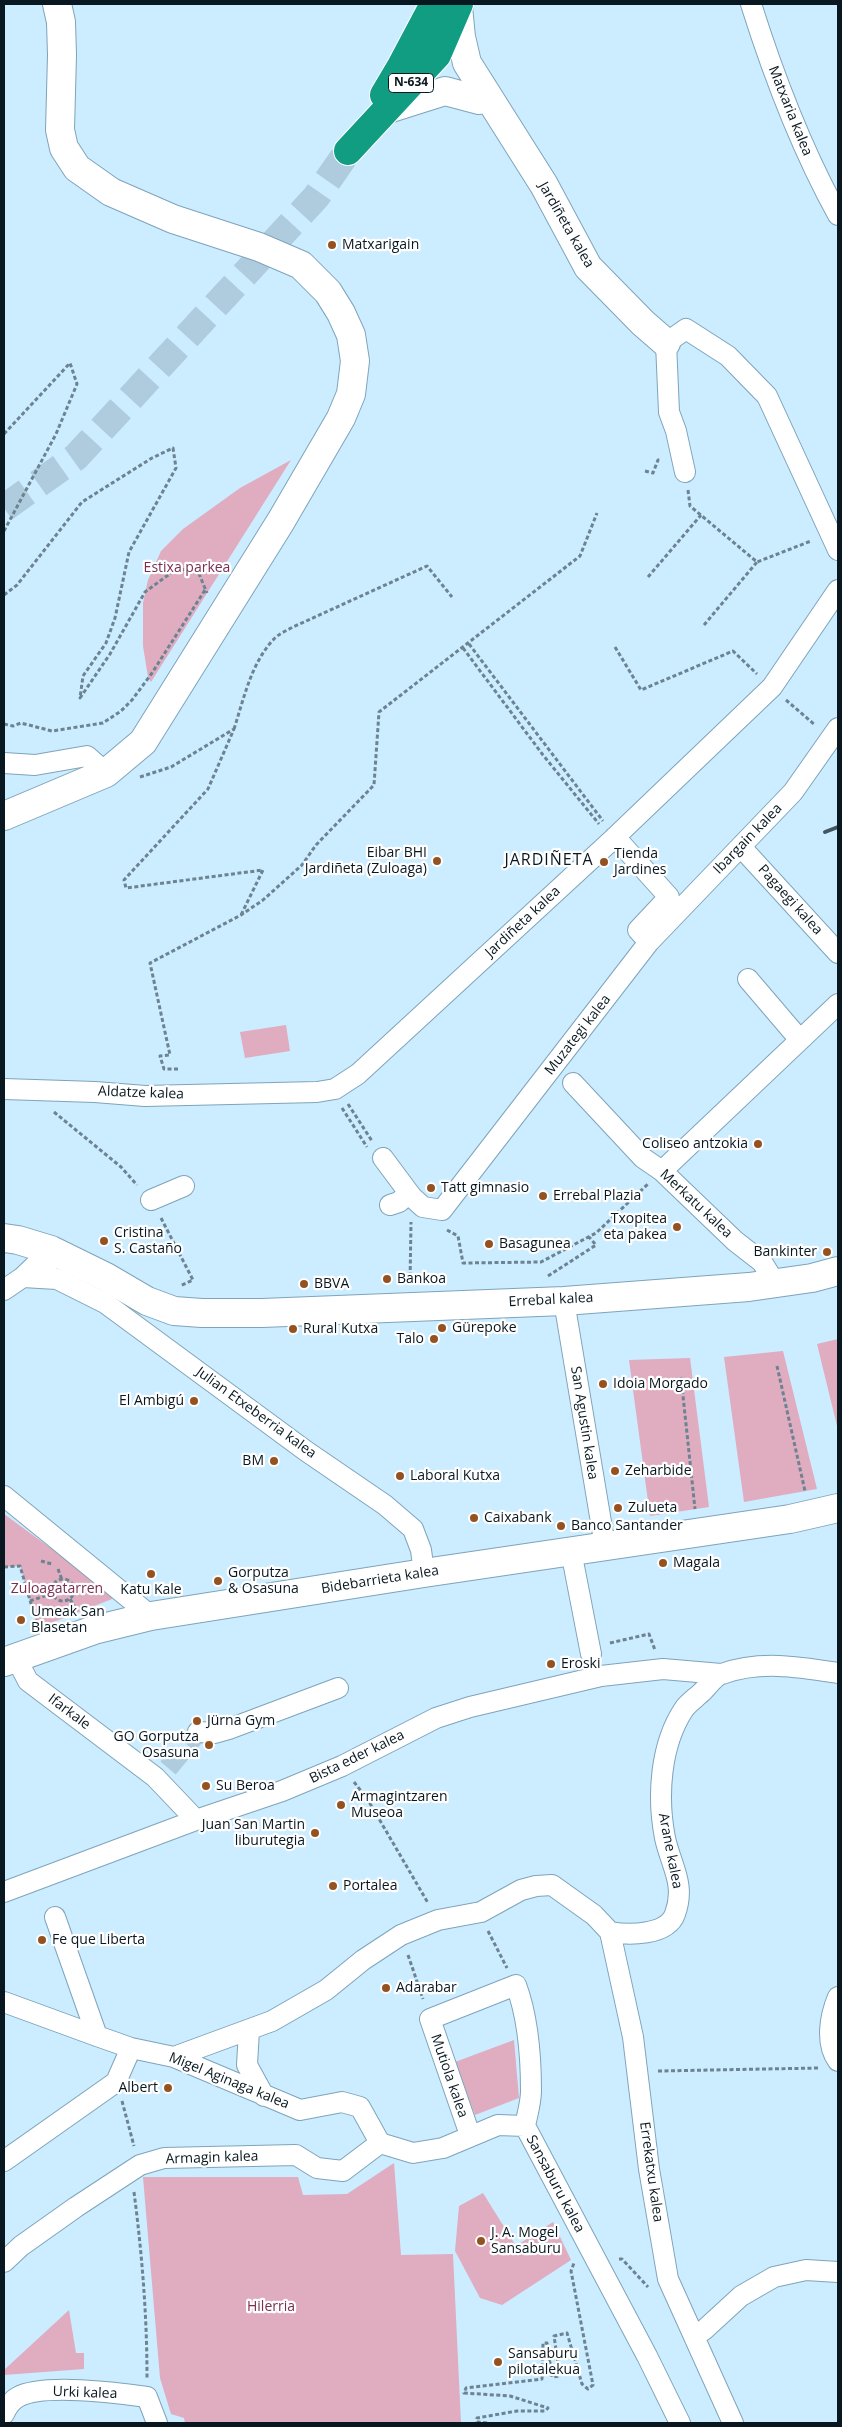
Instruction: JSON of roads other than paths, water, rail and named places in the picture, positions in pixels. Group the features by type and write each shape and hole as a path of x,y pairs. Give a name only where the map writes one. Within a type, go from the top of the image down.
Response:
{"highway":[{"name":"N-634","path":"449,5 437,55 348,151 400,68 449,5"}],"street":[{"path":"4,816 106,773 143,742 223,615 340,418 351,394 354,361 350,335 341,313 328,292 301,265 260,247 174,219 111,192 77,168 64,148 60,130 62,55 61,22 57,4"},
{"name":"Matxaria kalea","path":"752,4 772,68 816,174 838,215"},
{"name":"Jardiñeta kalea","path":"449,5 461,37 467,63 488,106 544,185 588,267 643,323 666,343"},
{"path":"437,55 454,77 488,106"},
{"path":"385,110 445,91 488,106"},
{"path":"685,472 676,431 669,412 666,343 686,329 728,356 767,396 834,542"},
{"name":"Jardiñeta kalea","path":"278,1094 335,1089 358,1074 614,839 767,683 838,590"},
{"name":"Ibargain kalea","path":"649,942 793,792 834,734"},
{"path":"4,763 35,765 87,756 106,773"},
{"path":"614,839 669,898 638,930 649,942"},
{"name":"Pagaegi kalea","path":"742,847 838,953"},
{"name":"Muzategi kalea","path":"378,1156 409,1194 423,1207 442,1210 649,942"},
{"path":"748,979 800,1040"},
{"path":"662,1171 838,1004"},
{"name":"Merkatu kalea","path":"573,1083 643,1158 662,1171 735,1241 762,1262 775,1284"},
{"name":"Aldatze kalea","path":"4,1089 87,1091 145,1096 278,1094"},
{"path":"151,1200 184,1186"},
{"path":"390,1205 409,1194"},
{"path":"4,1238 18,1240 51,1250"},
{"path":"4,1290 23,1277 51,1250"},
{"path":"51,1250 57,1279"},
{"name":"Errebal kalea","path":"51,1250 106,1277 147,1301 174,1310 262,1313 564,1300 775,1284 812,1278 838,1271"},
{"name":"Julian Etxeberria kalea","path":"23,1277 57,1279 105,1303 306,1451 385,1505 413,1529 421,1550 424,1572"},
{"name":"San Agustin kalea","path":"564,1300 605,1546"},
{"path":"4,1496 151,1616"},
{"name":"Bidebarrieta kalea","path":"10,1660 94,1630 151,1616 424,1572 698,1532 838,1508"},
{"path":"571,1551 591,1654"},
{"name":"Ifarkale","path":"10,1660 28,1681 162,1772 196,1820"},
{"path":"721,1674 752,1668 788,1665 838,1673"},
{"name":"Bista eder kalea","path":"4,1892 196,1820 282,1791 342,1766 436,1718 527,1692 601,1676 662,1669 721,1674"},
{"name":"Arane kalea","path":"610,1932 629,1935 647,1933 664,1926 674,1916 680,1889 665,1837 661,1794 667,1746 684,1709 721,1674"},
{"path":"198,1732 215,1733 228,1729 338,1688"},
{"path":"174,2057 272,2021 326,1990 362,1960 401,1935 438,1920 481,1912 521,1890 536,1886 552,1886 594,1915 610,1932"},
{"path":"55,1917 96,2036"},
{"name":"Errekatxu kalea","path":"610,1932 633,2037 649,2169 668,2278 733,2423"},
{"name":"Mutiola kalea","path":"470,2135 430,2018 516,1985"},
{"name":"Sansaburu kalea","path":"516,1985 522,2000 531,2093 525,2126 612,2289 680,2423"},
{"path":"833,2064 835,2056 830,2034 832,2013 838,1997"},
{"name":"Migel Aginaga kalea","path":"4,2002 131,2048 174,2057 300,2110 342,2102 360,2107 380,2143"},
{"path":"249,2030 247,2065 264,2096"},
{"path":"4,2161 116,2082 131,2048"},
{"name":"Mutiola kalea","path":"380,2143 413,2153 443,2148 470,2135 498,2125 525,2126"},
{"name":"Armagin kalea","path":"4,2262 21,2246 76,2206 136,2169 164,2158 296,2155 317,2168 343,2171 380,2143"},
{"path":"694,2335 704,2330 741,2296 774,2277 806,2270 838,2272"},
{"name":"Urki kalea","path":"4,2414 8,2405 19,2396 39,2391 102,2391 147,2397 157,2423"}],"tunnel":[{"path":"4,508 76,457 316,197 348,151"},
{"path":"168,1768 198,1732"}],"railway":[{"path":"825,832 838,827"}],"place":[{"name":"Matxarigain","path":"332,245"},
{"name":"Eibar BHI Jardiñeta (Zuloaga)","path":"437,861"},
{"name":"Tienda Jardines","path":"604,862"},
{"name":"Coliseo antzokia","path":"758,1144"},
{"name":"Tatt gimnasio","path":"431,1188"},
{"name":"Errebal Plazia","path":"543,1196"},
{"name":"Txopitea eta pakea","path":"677,1227"},
{"name":"Cristina S. Castaño","path":"104,1241"},
{"name":"Basagunea","path":"489,1244"},
{"name":"Bankinter","path":"827,1252"},
{"name":"Bankoa","path":"387,1279"},
{"name":"BBVA","path":"304,1284"},
{"name":"Gürepoke","path":"442,1328"},
{"name":"Rural Kutxa","path":"293,1329"},
{"name":"Talo","path":"434,1339"},
{"name":"Idoia Morgado","path":"603,1384"},
{"name":"El Ambigú","path":"194,1401"},
{"name":"BM","path":"274,1461"},
{"name":"Zeharbide","path":"615,1471"},
{"name":"Laboral Kutxa","path":"400,1476"},
{"name":"Zulueta","path":"618,1508"},
{"name":"Caixabank","path":"474,1518"},
{"name":"Banco Santander","path":"561,1526"},
{"name":"Magala","path":"663,1563"},
{"name":"Katu Kale","path":"151,1574"},
{"name":"Gorputza & Osasuna","path":"218,1581"},
{"name":"Umeak San Blasetan","path":"21,1620"},
{"name":"Eroski","path":"551,1664"},
{"name":"Jürna Gym","path":"197,1721"},
{"name":"GO Gorputza Osasuna","path":"209,1745"},
{"name":"Su Beroa","path":"206,1786"},
{"name":"Armagintzaren Museoa","path":"341,1805"},
{"name":"Juan San Martin liburutegia","path":"315,1833"},
{"name":"Portalea","path":"333,1886"},
{"name":"Fe que Liberta","path":"42,1940"},
{"name":"Adarabar","path":"386,1988"},
{"name":"Albert","path":"168,2088"},
{"name":"J. A. Mogel Sansaburu","path":"481,2241"},
{"name":"Sansaburu pilotalekua","path":"498,2362"}],"district":[{"name":"JARDIÑETA","path":"549,860"}],"park label":[{"name":"Estixa parkea","path":"187,568"},
{"name":"Zuloagatarren","path":"57,1589"},
{"name":"Hilerria","path":"271,2307"}]}
